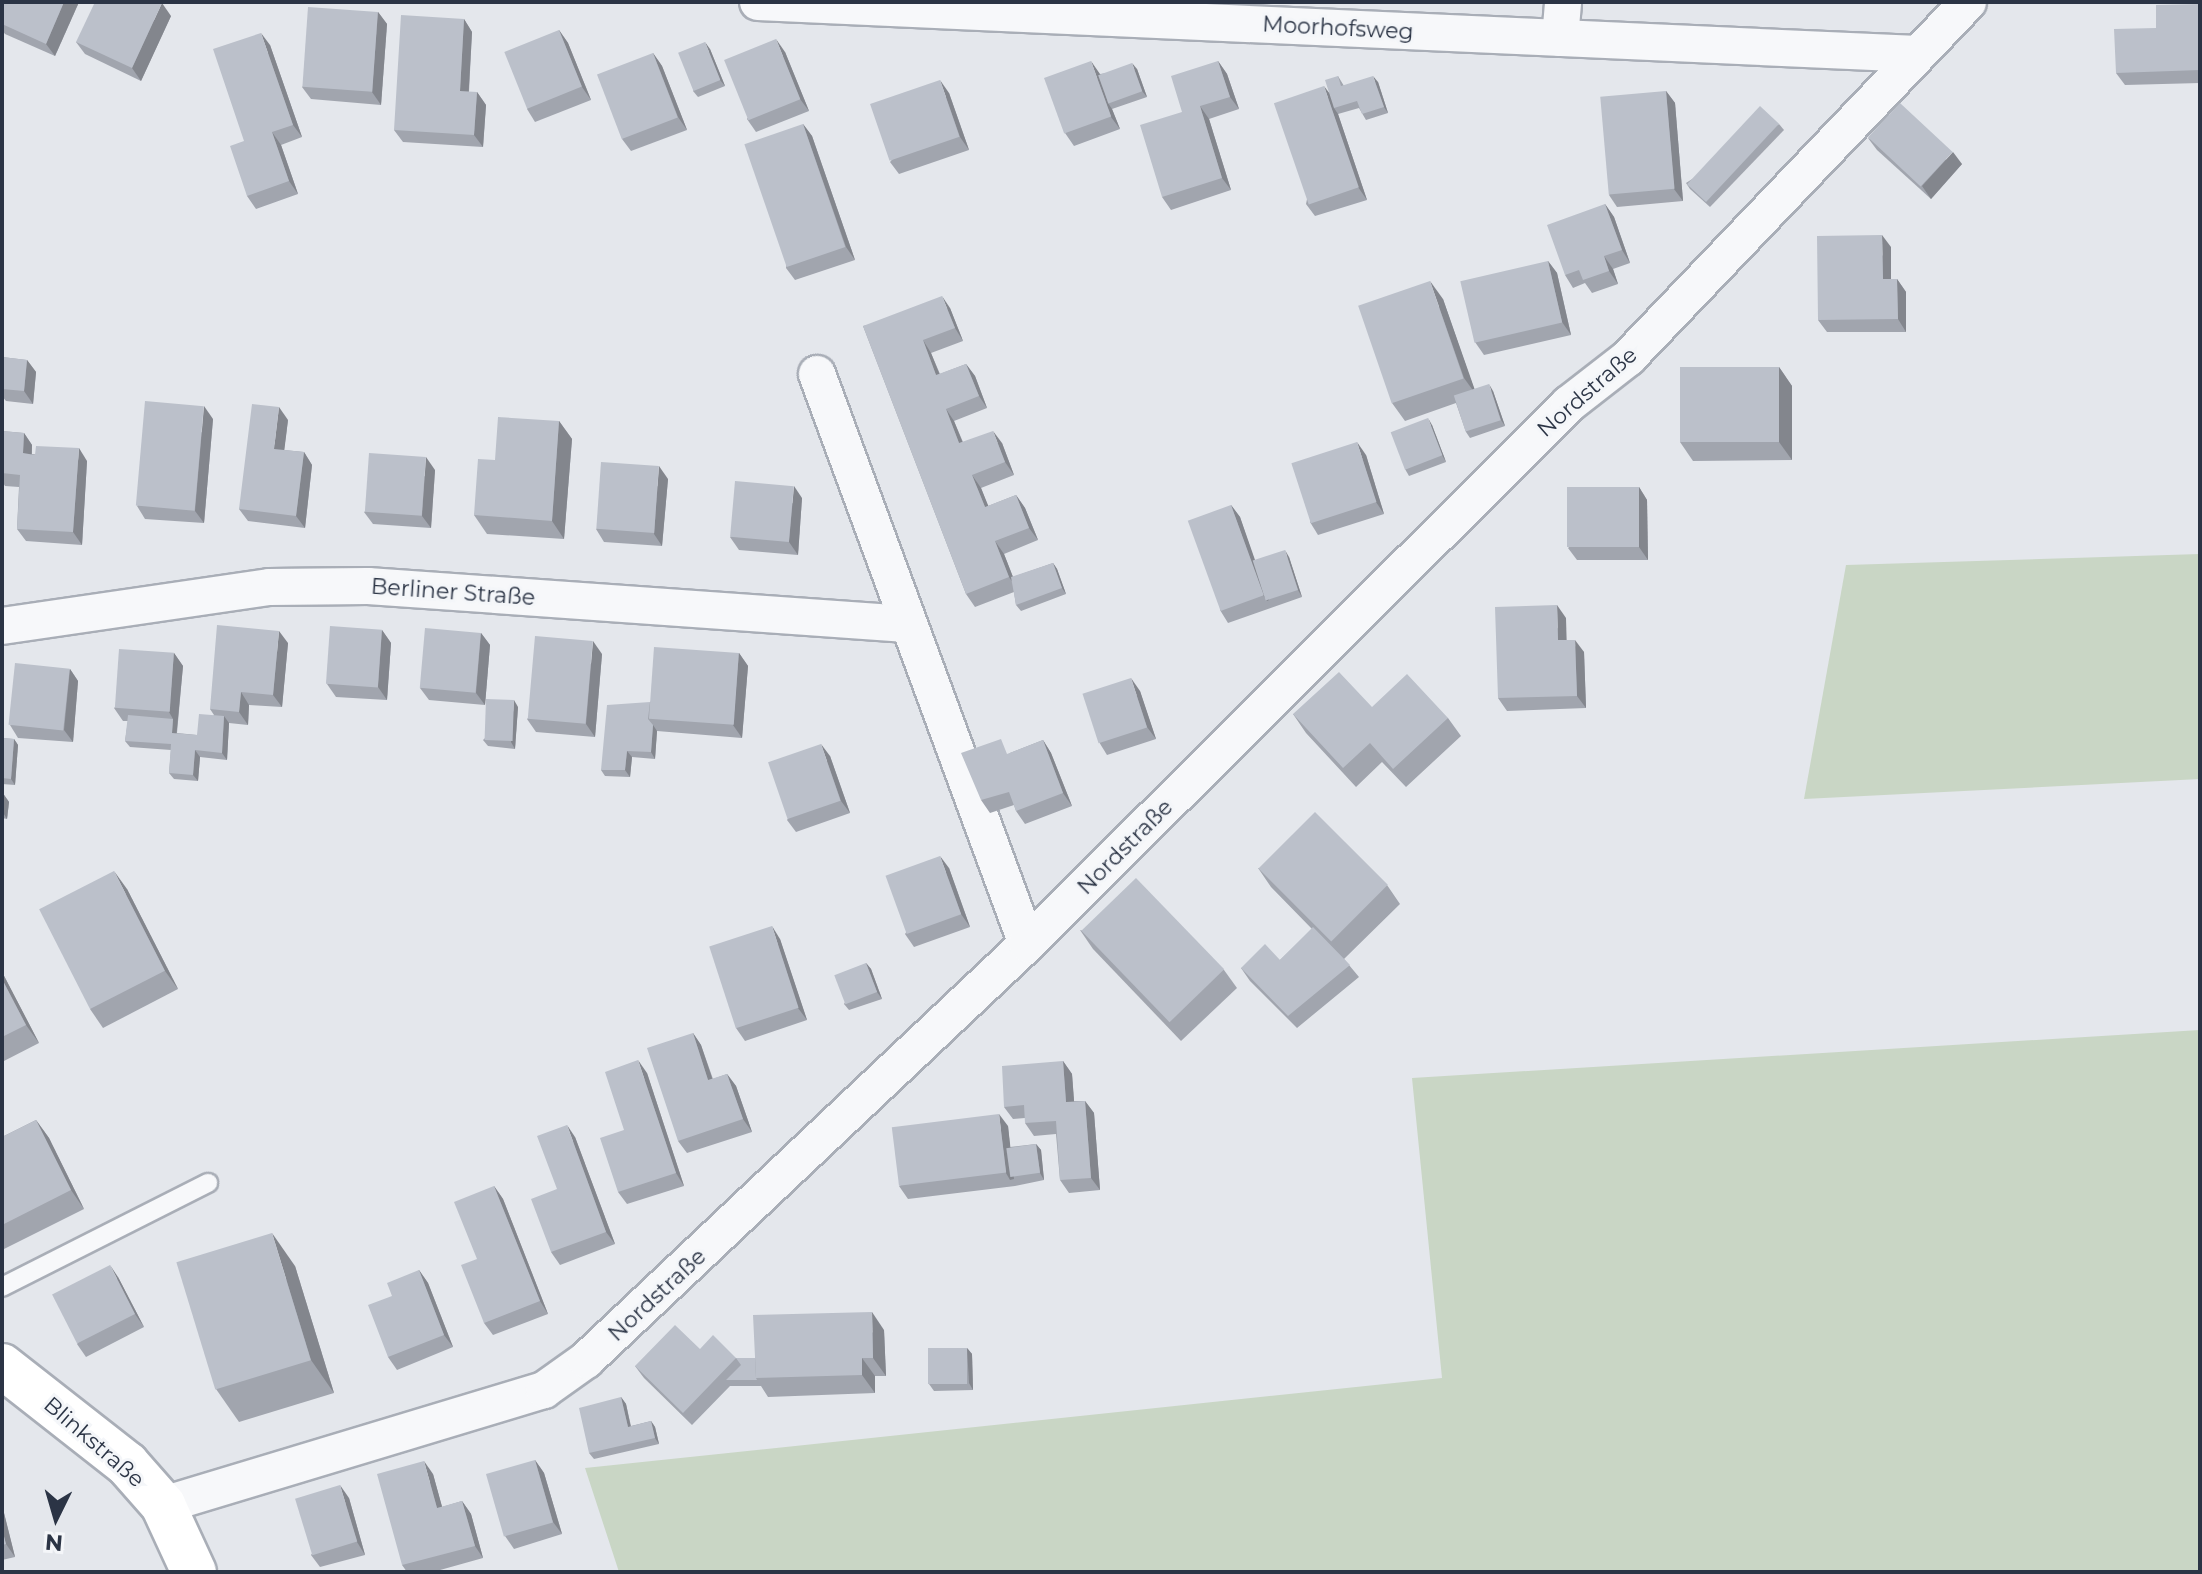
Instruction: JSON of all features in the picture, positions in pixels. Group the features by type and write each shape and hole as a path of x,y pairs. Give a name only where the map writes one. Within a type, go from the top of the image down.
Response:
{"street":[{"name":"Moorhofsweg","path":"758,2 1918,54"},
{"path":"1560,38 1563,2"},
{"name":"Nordstraße","path":"163,1505 544,1390 620,1331 1027,944 1569,404 1628,358 1968,2"},
{"path":"817,374 1027,944"},
{"name":"Berliner Straße","path":"2,626 269,587 354,586 907,624"},
{"name":"Blinkstraße","path":"2,1366 127,1464 163,1505 194,1572"}],"lane":[{"path":"2,1287 208,1183"}],"green space":[{"path":"2200,554 2200,779 1804,799 1846,565"},
{"path":"2200,1030 2200,1572 619,1572 585,1468 1442,1378 1412,1078"}],"building":[{"path":"5,2 64,2 46,44 2,24"},
{"path":"95,2 162,3 132,68 76,42"},
{"path":"2200,4 2200,70 2116,73 2114,29 2156,28 2156,5"},
{"path":"308,7 378,12 372,92 302,87"},
{"path":"401,15 464,19 460,91 477,92 474,135 394,130"},
{"path":"559,30 582,87 527,109 504,52"},
{"path":"261,33 293,125 272,132 289,181 247,196 230,146 244,141 213,49"},
{"path":"776,39 800,99 748,120 724,60"},
{"path":"705,42 720,80 693,91 678,53"},
{"path":"653,53 678,117 622,139 597,75"},
{"path":"1091,61 1111,116 1064,134 1044,78"},
{"path":"1218,61 1230,97 1200,106 1222,178 1162,197 1140,125 1182,112 1171,76"},
{"path":"1132,63 1142,91 1108,104 1098,75"},
{"path":"1338,76 1341,86 1373,76 1384,107 1362,114 1357,101 1334,108 1325,80"},
{"path":"940,80 960,137 890,161 870,104"},
{"path":"1324,86 1359,187 1309,204 1274,103"},
{"path":"1666,91 1675,189 1609,194 1600,97"},
{"path":"1900,103 1953,152 1921,186 1868,137"},
{"path":"1760,106 1779,124 1706,202 1687,184"},
{"path":"803,124 845,247 787,267 744,144"},
{"path":"1605,204 1622,250 1604,256 1609,271 1583,280 1579,270 1565,275 1547,225"},
{"path":"1882,235 1883,279 1897,279 1898,319 1818,320 1817,236"},
{"path":"1548,261 1562,322 1474,343 1460,281"},
{"path":"1430,281 1464,378 1392,403 1358,306"},
{"path":"942,296 955,328 923,340 936,375 966,364 979,396 946,409 959,443 993,431 1005,462 972,475 985,507 1016,495 1029,528 995,541 1009,577 966,594 863,326"},
{"path":"2,357 27,360 24,391 2,389"},
{"path":"1680,367 1779,367 1779,442 1680,442"},
{"path":"1489,384 1501,420 1466,432 1454,395"},
{"path":"145,401 204,406 195,511 136,506"},
{"path":"252,404 279,407 274,449 304,452 296,516 239,509"},
{"path":"498,417 559,421 552,521 474,515 478,459 495,460"},
{"path":"1428,418 1442,455 1405,470 1391,432"},
{"path":"2,431 24,433 23,453 35,455 36,446 79,448 73,532 17,529 20,475 2,473"},
{"path":"1357,442 1376,502 1311,523 1291,463"},
{"path":"369,453 426,457 422,516 365,512"},
{"path":"601,462 659,466 654,533 596,529"},
{"path":"735,481 794,486 789,542 730,537"},
{"path":"1567,487 1639,487 1639,547 1567,547"},
{"path":"1231,505 1264,595 1221,611 1188,521"},
{"path":"1285,550 1298,590 1266,600 1253,561"},
{"path":"1053,563 1062,588 1016,605 1011,577"},
{"path":"1557,605 1558,640 1575,640 1577,696 1498,698 1495,607"},
{"path":"217,625 279,631 273,695 241,692 239,712 210,709"},
{"path":"330,626 382,630 378,687 326,684"},
{"path":"425,628 481,633 476,693 420,688"},
{"path":"535,636 593,641 586,724 528,719"},
{"path":"654,647 739,653 734,725 649,719"},
{"path":"119,649 174,653 170,712 115,708"},
{"path":"15,663 70,669 63,730 9,725"},
{"path":"1339,672 1372,707 1407,674 1448,718 1393,769 1370,743 1343,768 1293,714"},
{"path":"1131,678 1147,727 1099,743 1082,694"},
{"path":"486,699 514,700 513,741 485,740"},
{"path":"650,702 648,719 653,725 651,752 627,751 625,770 601,770 607,705"},
{"path":"199,714 224,716 222,753 195,750 193,775 169,773 171,744 125,741 128,715 173,719 172,733 197,735"},
{"path":"2,738 14,739 11,779 2,778"},
{"path":"1001,739 1007,754 1043,740 1063,793 1016,811 1009,792 981,800 961,753"},
{"path":"821,744 841,801 788,819 768,762"},
{"path":"1315,812 1388,885 1331,941 1258,869"},
{"path":"940,856 961,914 907,934 885,876"},
{"path":"114,871 165,971 90,1009 39,909"},
{"path":"1136,878 1224,969 1170,1022 1081,931"},
{"path":"772,926 799,1008 736,1028 709,946"},
{"path":"1313,927 1350,965 1288,1016 1241,968 1265,944 1280,960"},
{"path":"866,963 877,992 845,1004 834,975"},
{"path":"2,979 26,1025 2,1037"},
{"path":"693,1033 708,1080 727,1074 743,1119 678,1141 647,1048"},
{"path":"638,1060 676,1173 618,1192 600,1138 624,1130 605,1072"},
{"path":"1063,1061 1066,1102 1085,1101 1091,1178 1060,1180 1056,1121 1025,1123 1024,1105 1004,1107 1002,1066"},
{"path":"999,1114 1006,1173 899,1186 892,1127"},
{"path":"36,1120 71,1190 2,1225 2,1137"},
{"path":"567,1125 606,1232 551,1252 531,1199 557,1189 537,1136"},
{"path":"1036,1144 1040,1173 1010,1177 1006,1148"},
{"path":"494,1186 540,1301 484,1323 461,1265 477,1259 454,1202"},
{"path":"272,1233 311,1360 215,1389 176,1262"},
{"path":"110,1265 135,1314 77,1344 52,1295"},
{"path":"419,1270 444,1335 388,1357 368,1305 392,1296 387,1283"},
{"path":"872,1312 873,1358 862,1358 862,1375 756,1378 753,1315"},
{"path":"675,1325 700,1349 713,1335 736,1358 683,1413 635,1366"},
{"path":"928,1348 967,1348 967,1384 928,1384"},
{"path":"736,1358 755,1358 757,1380 726,1380 741,1365"},
{"path":"621,1397 628,1427 651,1421 655,1438 589,1453 579,1408"},
{"path":"535,1460 553,1522 504,1537 486,1474"},
{"path":"424,1461 437,1508 462,1501 475,1546 402,1565 377,1474"},
{"path":"340,1485 357,1541 312,1555 295,1499"}]}
